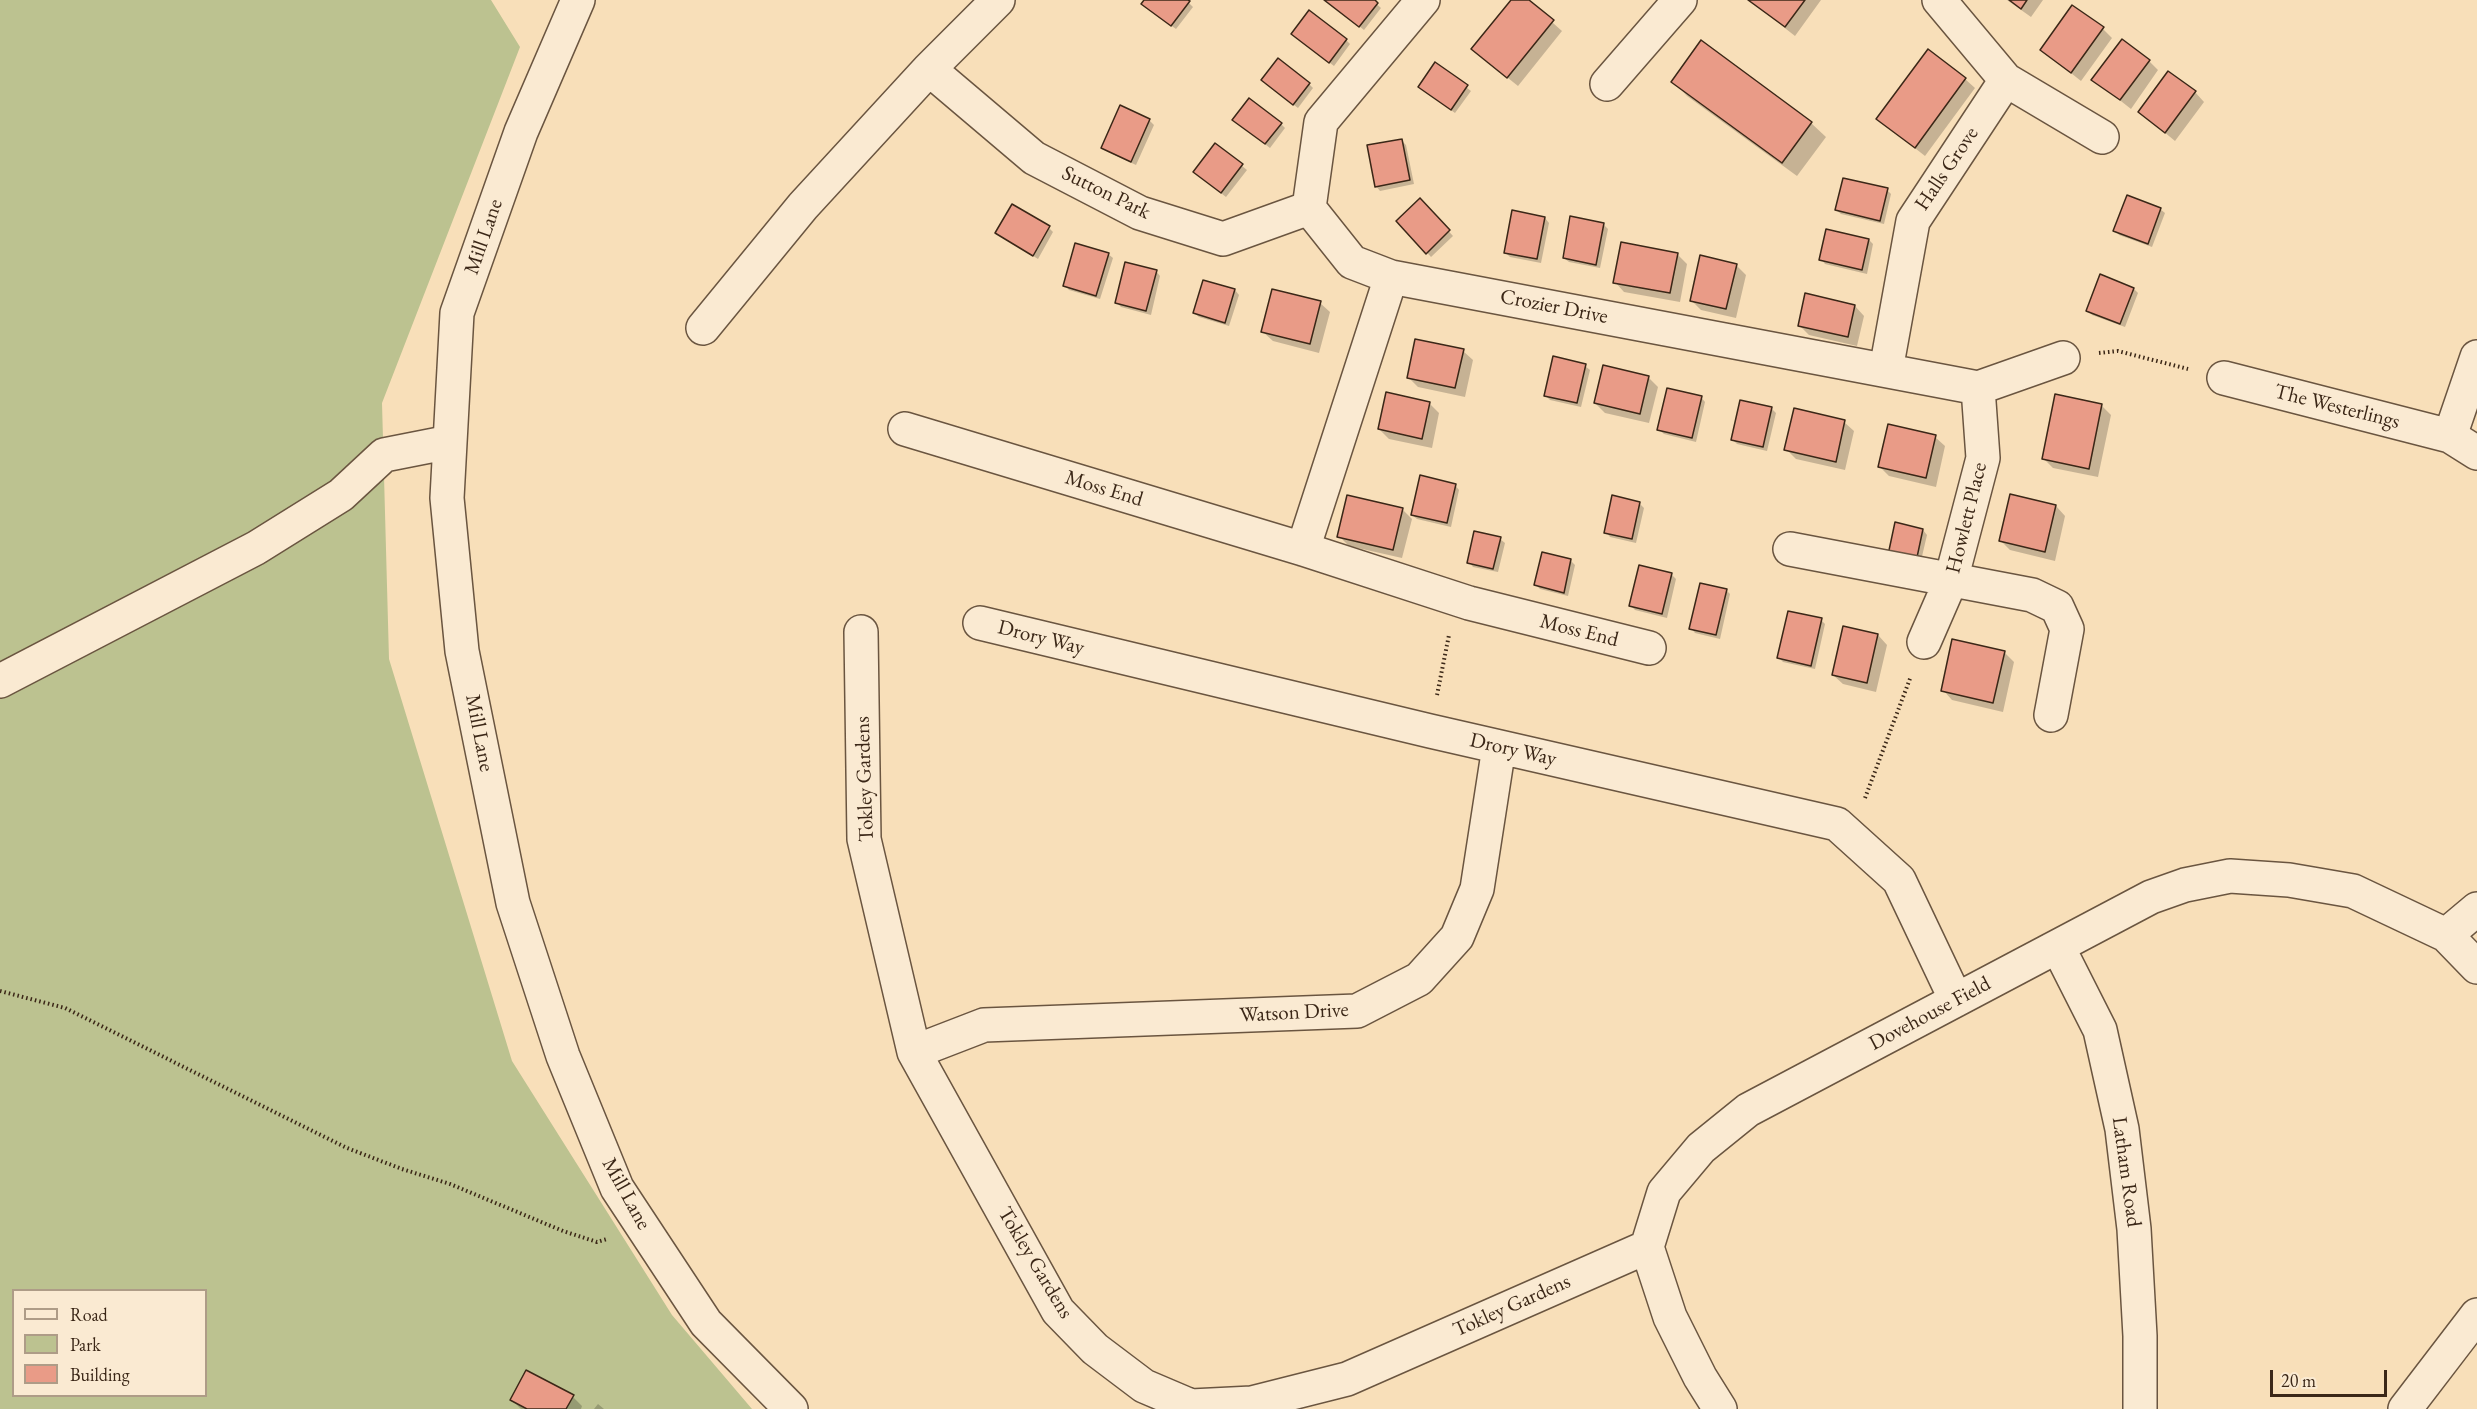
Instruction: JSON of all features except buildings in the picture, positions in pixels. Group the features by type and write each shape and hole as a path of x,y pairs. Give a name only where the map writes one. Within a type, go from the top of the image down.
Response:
{"street":[{"name":"Mill Lane","path":"578,0 520,132 457,313 447,498 462,651 513,903 563,1056 617,1188 706,1323 790,1409"},
{"path":"703,328 803,206 928,69 998,0"},
{"path":"1309,208 1321,122 1424,0"},
{"path":"1607,84 1680,0"},
{"path":"1939,0 2006,80 2102,137"},
{"name":"Sutton Park","path":"928,69 1034,158 1140,213 1223,239 1309,208"},
{"name":"Halls Grove","path":"1886,370 1913,220 2006,80"},
{"name":"Crozier Drive","path":"1309,208 1352,262 1391,277 1978,388"},
{"path":"1303,549 1391,277"},
{"name":"The Westerlings","path":"2224,378 2464,444 2477,357"},
{"path":"1978,388 2063,358"},
{"name":"Howlett Place","path":"1924,642 1951,580 1983,458 1978,388"},
{"name":"Moss End","path":"905,429 1303,549 1456,598 1649,648"},
{"path":"0,681 256,548 341,495 384,455 450,442"},
{"path":"1790,549 2032,595 2057,607 2067,629 2050,715"},
{"name":"Drory Way","path":"980,623 1498,747 1837,824 1899,880 1956,1000"},
{"name":"Tokley Gardens","path":"861,632 864,839 914,1052 1058,1311 1095,1349 1144,1386 1191,1406 1252,1403 1347,1379 1647,1247"},
{"name":"Watson Drive","path":"914,1052 984,1026 1357,1011 1419,979 1457,937 1477,889 1498,747"},
{"name":"Dovehouse Field","path":"1647,1247 1664,1192 1701,1148 1748,1110 2151,897 2185,885 2230,876 2289,880 2354,891 2446,935 2477,967"},
{"path":"2446,935 2477,909"},
{"name":"Latham Road","path":"2058,947 2100,1030 2122,1129 2134,1230 2140,1336 2140,1409"},
{"path":"1647,1247 1670,1317 1700,1377 1720,1409"},
{"path":"2405,1409 2477,1315"}],"path":[{"path":"2063,358 2118,351 2224,378"},
{"path":"1430,731 1456,598"},
{"path":"1854,840 1867,792 1924,642"},
{"path":"0,991 65,1008 192,1069 347,1149 450,1184 563,1231 597,1242 643,1228"}],"green space":[{"path":"0,0 491,0 520,47 382,403 389,659 512,1061 672,1315 752,1409 0,1409"}]}
